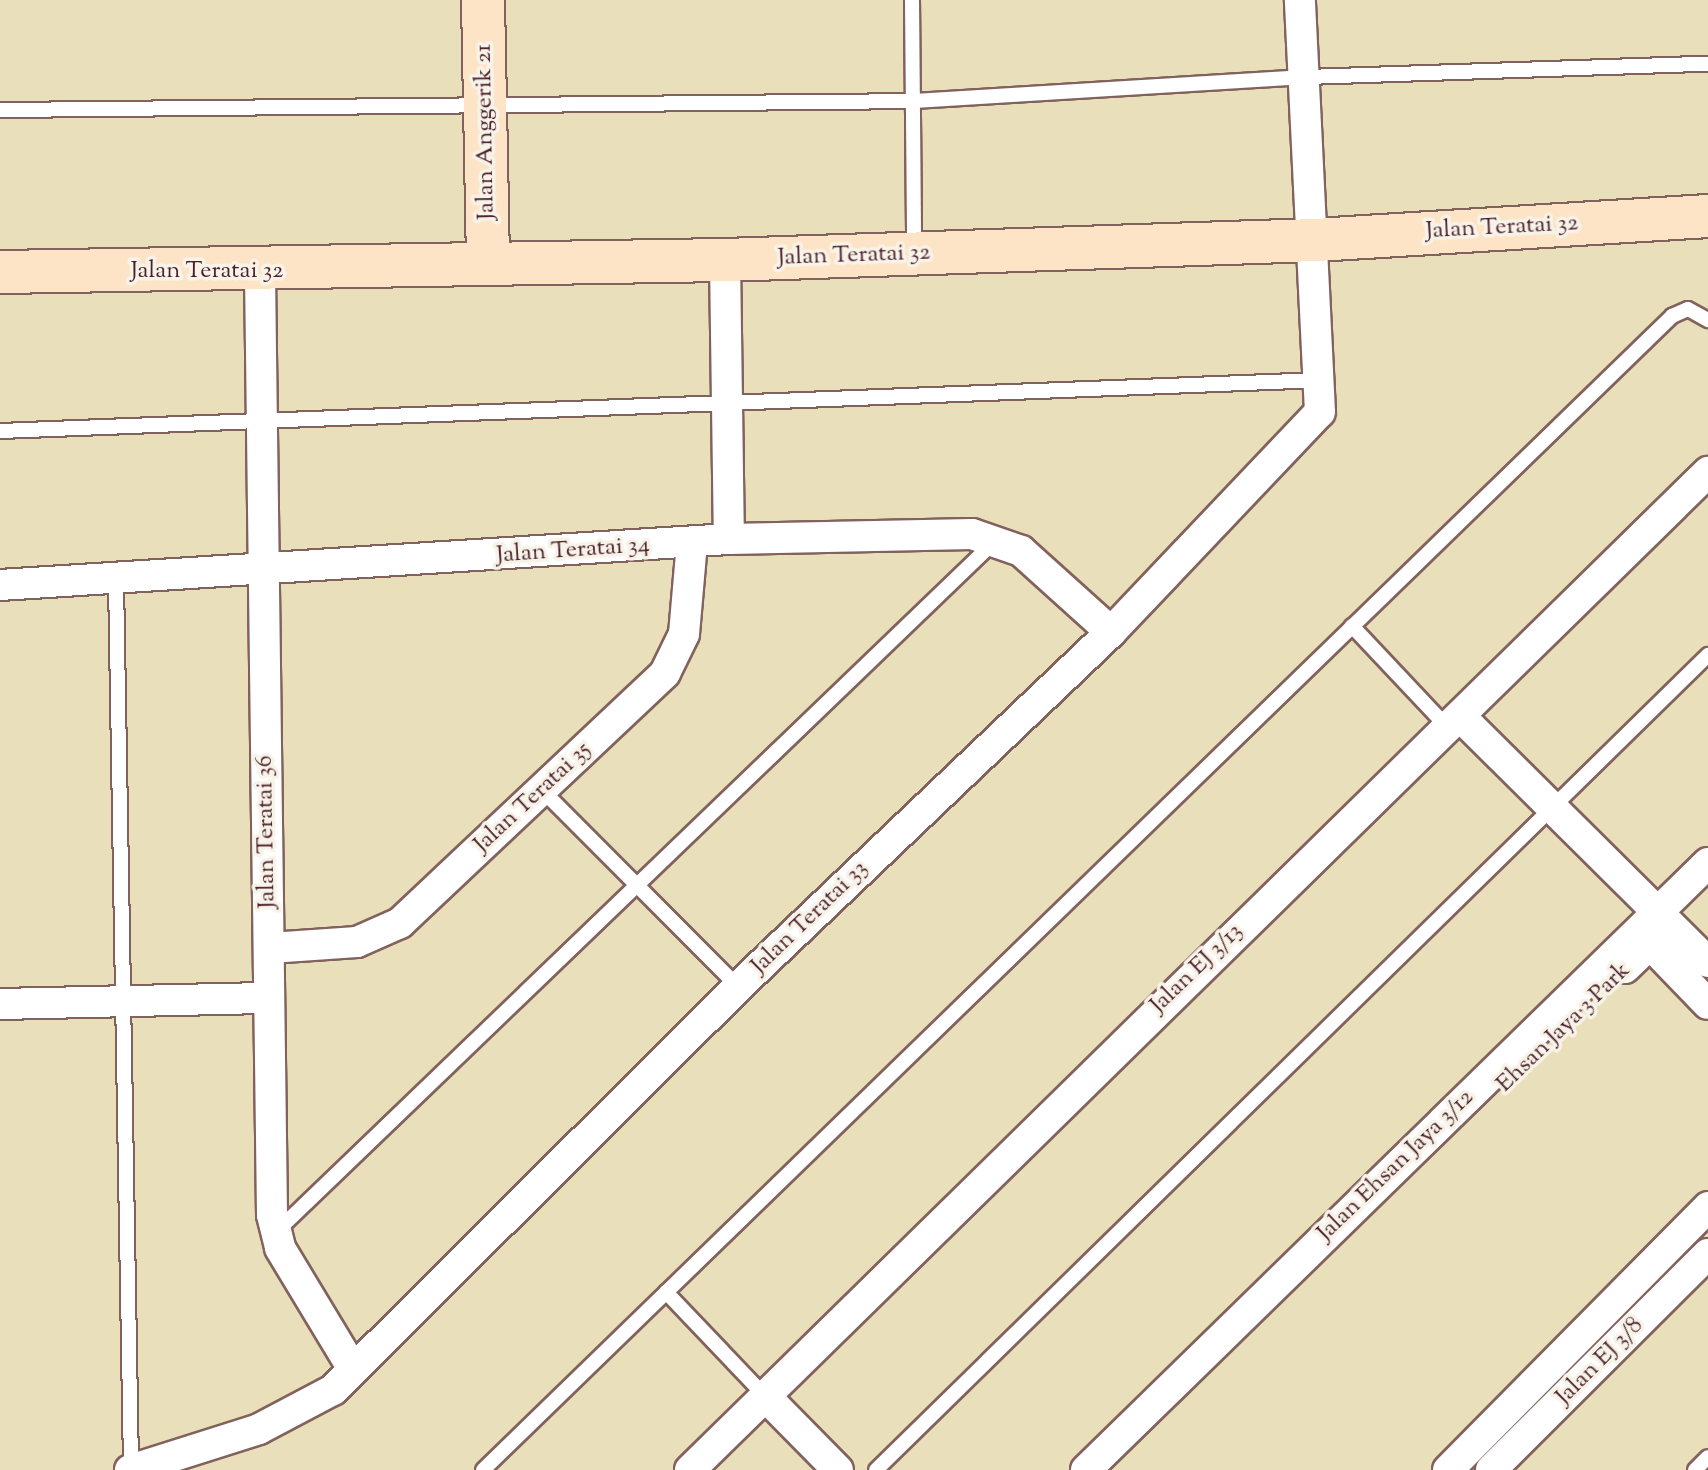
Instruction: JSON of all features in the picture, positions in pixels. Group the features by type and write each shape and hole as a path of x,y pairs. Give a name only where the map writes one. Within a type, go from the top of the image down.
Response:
{"street":[{"name":"Jalan Anggerik 21","path":"483,0 488,264"},
{"name":"Jalan Teratai 33","path":"130,1470 259,1429 311,1405 353,1369 738,987 1111,632 1320,412 1316,240 1300,0"},
{"name":"Jalan Teratai 32","path":"0,272 260,273 914,254 1316,240 1708,216"},
{"path":"725,260 729,539"},
{"name":"Jalan Teratai 36","path":"260,273 262,574 270,948 268,998 275,1233 353,1369"},
{"name":"Jalan EJ 3/13","path":"690,1470 767,1398 1118,1044 1454,722 1708,472"},
{"path":"998,538 1111,632"},
{"name":"Jalan Teratai 34","path":"0,585 262,574 729,539 998,538"},
{"name":"Jalan Teratai 35","path":"270,948 381,937 541,789 678,654 692,542"},
{"path":"1454,722 1553,807 1708,962"},
{"name":"Jalan Ehsan Jaya 3/12","path":"1086,1470 1708,863"},
{"name":"Ehsan Jaya 3 Park","path":"1107,1470 1650,944 1708,1004"},
{"path":"0,1004 268,998"},
{"path":"1448,1470 1708,1207"},
{"name":"Jalan EJ 3/8","path":"1491,1470 1708,1254"},
{"path":"767,1398 838,1470"}],"lane":[{"path":"912,0 914,254"},
{"path":"0,110 485,101 913,101 1306,77 1708,64"},
{"path":"483,1470 1672,316 1688,309 1708,320"},
{"path":"0,431 1320,380"},
{"path":"275,1233 633,882 998,538"},
{"path":"116,580 130,1470"},
{"path":"1352,626 1454,722"},
{"path":"876,1470 1708,655"},
{"path":"541,789 738,987"},
{"path":"666,1292 767,1398"},
{"path":"1695,1470 1708,1457"}]}
